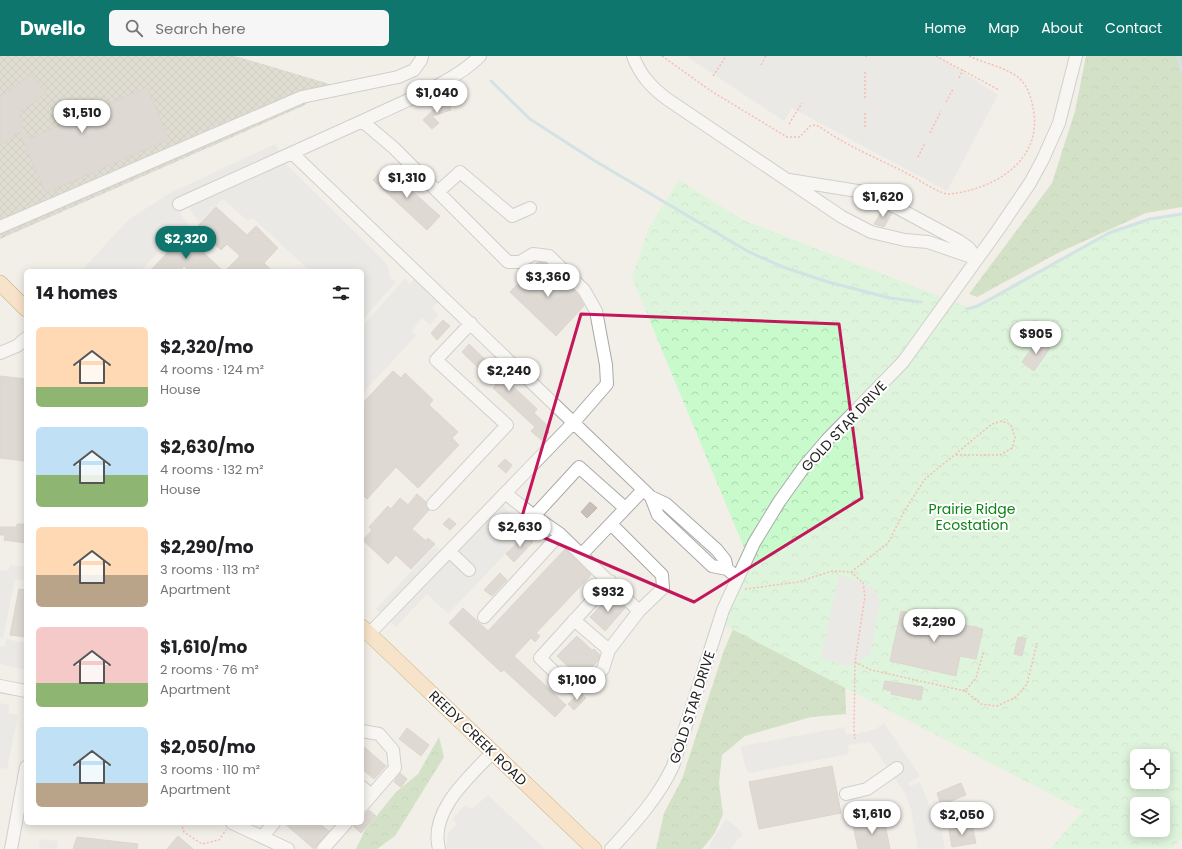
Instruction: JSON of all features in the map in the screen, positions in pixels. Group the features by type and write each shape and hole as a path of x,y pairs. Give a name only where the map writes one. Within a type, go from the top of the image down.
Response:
{"main road":[{"path":"0,284 24,307"},
{"name":"REEDY CREEK ROAD","path":"366,631 594,849"}],"street":[{"path":"0,227 302,97 398,77 414,70 422,56"},
{"path":"179,204 362,121 443,82 474,62 480,56"},
{"path":"633,56 636,66 648,84 667,99 829,209 870,232 905,240 928,242 977,259"},
{"name":"GOLD STAR DRIVE","path":"611,849 649,807 665,785 674,766 703,669 732,589 754,543 804,467 827,440 903,362 1030,183 1043,159 1064,106 1076,56"},
{"path":"362,121 394,148 508,262 520,262 533,254 549,256 584,290 596,311 606,365 607,384 574,422 506,493 449,551 366,631"},
{"path":"292,153 471,323 647,494 666,504 717,550 725,560 727,569 737,578"},
{"path":"438,192 460,172 512,216 530,208"},
{"path":"786,180 870,193 959,241 969,248 977,259"},
{"path":"829,209 830,186"},
{"path":"434,504 507,426 436,360 471,323"},
{"path":"0,353 17,346 24,340"},
{"path":"534,516 579,468 625,508"},
{"path":"506,493 534,516 560,534 610,581 639,611"},
{"path":"582,554 625,508 647,494"},
{"path":"610,524 662,575 663,588 639,611 609,650 603,669 586,686 570,687 540,658 610,581"},
{"path":"484,617 560,534"},
{"path":"449,551 469,570"},
{"path":"574,620 609,650"},
{"path":"0,686 24,691"},
{"path":"364,731 379,734 393,750 395,768 364,804"},
{"path":"436,849 437,830 449,800 493,752"},
{"path":"846,794 867,789 897,768"},
{"path":"11,849 24,778"},
{"path":"364,789 371,795"},
{"path":"262,837 272,825"},
{"path":"323,849 341,825"},
{"path":"229,826 262,837 288,849"}],"path":[{"path":"662,56 711,91 787,137 800,137 810,126 818,126 850,146 946,194 979,189 1008,173 1023,158 1034,128 1032,102 1028,91 1021,80 1008,72 969,56"},
{"path":"761,65 766,56"},
{"path":"936,56 999,90"},
{"path":"713,76 725,58"},
{"path":"959,78 963,70"},
{"path":"865,72 865,98"},
{"path":"946,102 953,89"},
{"path":"789,124 802,103"},
{"path":"930,133 941,111"},
{"path":"865,113 865,127"},
{"path":"918,157 925,143"},
{"path":"851,572 888,543 905,510 925,479 954,455 992,424 1002,421 1011,425 1015,438 1012,448 1000,455 954,455"},
{"path":"732,589 754,589 798,582 832,571 851,572 863,583 865,596 854,662 854,729 856,739"},
{"path":"854,662 872,670 965,691 982,704 997,706 1016,697 1027,684 1036,643"},
{"path":"965,691 976,678 984,650"},
{"path":"182,825 184,832 202,844 219,840 229,826"}],"highlighted area":[{"path":"581,314 839,324 862,498 694,602 519,527"}],"shaded area":[{"path":"0,56 235,56 333,85 303,106 0,239"},
{"path":"686,56 938,56 998,95 947,191 792,108 784,121"},
{"path":"275,144 287,165 387,264 390,277 396,282 364,318 364,269 308,269 253,218 248,221 223,199 199,223 188,206 185,206 180,214 189,225 170,246 165,245 142,269 83,269 128,220 170,193"},
{"path":"423,271 448,295 432,308 439,315 430,325 422,318 412,332 417,335 364,392 364,325 405,278 409,284"},
{"path":"493,496 528,530 448,614 427,594 396,627 376,609 435,546 442,553"},
{"path":"10,565 24,567 24,581 15,579 3,638 0,637 0,570 8,571"},
{"path":"839,575 872,586 880,600 870,655 847,667 821,657"},
{"path":"6,639 24,643 24,670 0,664 0,647 5,646"},
{"path":"0,703 10,705 8,713 18,715 7,769 0,768"},
{"path":"884,723 920,776 908,783 911,786 920,782 932,813 938,813 945,849 918,849 911,810 906,795 870,742 848,745 849,754 749,773 745,766 741,746 845,727 846,734 856,734 876,729"},
{"path":"488,795 545,849 446,849 448,833 457,824 452,819 465,805 472,809"},
{"path":"726,819 738,828 743,835 736,841 731,849 709,849 711,842"},
{"path":"40,839 58,841 57,849 39,849"}],"green space":[{"path":"1086,56 1182,56 1182,207 1146,213 1058,253 977,297 969,294 1052,183 1075,111"},
{"name":"Prairie Ridge Ecostation","path":"679,180 743,220 970,308 1114,228 1182,214 1182,838 1171,849 1050,849 1083,811 724,625 750,562 632,278 648,229"},
{"path":"742,609 845,680 846,714 811,717 745,736 722,755 719,783 723,814 715,833 702,849 656,849 664,813 682,779 724,650"},
{"path":"439,737 444,757 395,836 377,849 356,849 365,830 396,792 418,774"}],"building":[{"path":"31,74 46,93 18,114 24,121 20,124 31,138 147,87 169,139 46,193 19,132 0,146 0,97"},
{"path":"448,101 451,110 432,116 439,123 432,129 423,120 438,105"},
{"path":"385,167 440,216 427,230 373,180"},
{"path":"216,207 247,235 256,226 278,248 264,263 270,269 227,269 240,256 227,244 221,250 196,228"},
{"path":"883,209 892,213 884,227 874,224"},
{"path":"187,237 221,269 187,269 184,266 182,269 152,269 172,248 174,251"},
{"path":"538,262 546,263 578,295 584,306 556,336 510,292"},
{"path":"443,320 450,326 437,340 431,333"},
{"path":"1038,339 1050,348 1034,371 1022,362"},
{"path":"469,344 537,409 534,413 549,427 546,430 549,432 541,440 531,431 535,427 493,388 496,385 462,352"},
{"path":"393,371 401,378 405,373 433,400 429,405 458,432 452,438 459,445 418,488 396,467 367,499 364,496 364,402"},
{"path":"0,376 24,379 24,461 0,458"},
{"path":"505,459 512,465 506,473 498,466"},
{"path":"417,494 426,502 426,507 429,510 412,529 426,541 428,538 435,544 411,569 396,555 388,564 364,541 364,539 372,530 369,527 388,506 391,509 400,498 408,505"},
{"path":"590,502 597,508 587,518 581,512"},
{"path":"449,518 456,524 450,530 443,524"},
{"path":"17,524 24,524 24,543 4,540 5,535 0,535 0,527 17,527"},
{"path":"525,534 533,542 514,562 506,554"},
{"path":"565,549 591,575 536,633 540,636 535,642 531,638 514,656 566,705 555,717 504,670 501,672 449,623 463,608 488,631"},
{"path":"500,573 507,580 492,596 484,590"},
{"path":"19,589 24,590 24,637 10,635"},
{"path":"611,595 625,608 605,631 590,617"},
{"path":"901,611 983,629 976,659 960,656 956,676 890,661"},
{"path":"577,636 592,650 594,649 600,655 597,662 581,679 557,656"},
{"path":"1018,637 1026,638 1022,656 1014,654"},
{"path":"885,681 923,687 921,700 891,694 892,691 883,689"},
{"path":"578,694 582,694 586,698 574,710 568,704"},
{"path":"407,728 429,745 421,756 399,739"},
{"path":"364,747 386,766 374,779 364,771"},
{"path":"832,766 841,813 759,829 749,782"},
{"path":"400,773 407,779 401,787 394,782"},
{"path":"961,783 966,795 941,805 937,793"},
{"path":"369,810 376,816 361,833 353,825 364,825 364,815"},
{"path":"884,819 890,849 858,849 853,825"},
{"path":"286,825 322,825 329,831 314,849"},
{"path":"972,825 976,843 952,847 949,830"},
{"path":"178,836 193,849 167,849"},
{"path":"77,837 138,844 137,849 73,849"}],"waterway":[{"path":"1178,56 1182,71"},
{"path":"491,81 530,119 595,161 749,252 783,267 828,282 890,298 921,302"},
{"path":"967,309 978,306 1109,233 1150,219 1182,214"}]}
